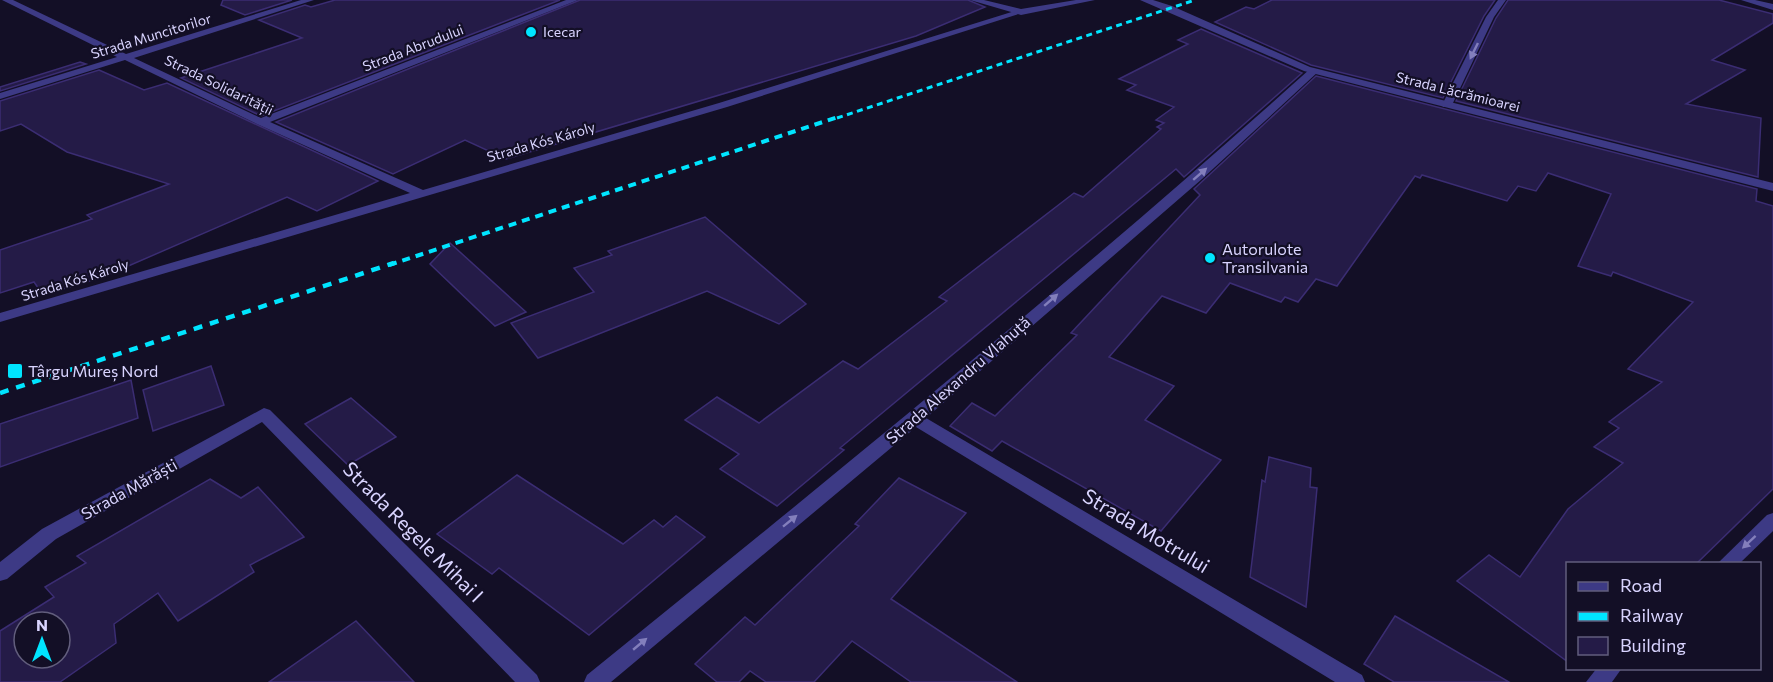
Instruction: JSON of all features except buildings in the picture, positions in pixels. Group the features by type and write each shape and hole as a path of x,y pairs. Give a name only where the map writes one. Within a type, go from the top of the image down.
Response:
{"street":[{"name":"Strada Solidarității","path":"6,0 261,122 420,193"},
{"name":"Strada Muncitorilor","path":"0,96 310,0"},
{"name":"Strada Abrudului","path":"261,122 574,0"},
{"path":"974,0 1021,12"},
{"name":"Strada Kós Károly","path":"0,318 723,105 1021,12 1090,0"},
{"name":"Strada Lăcrămioarei","path":"1144,0 1314,71 1773,187"},
{"path":"1447,105 1490,16 1502,0"},
{"path":"1745,0 1773,7"},
{"name":"Strada Alexandru Vlahuță","path":"595,682 915,419 1198,176 1314,71"},
{"name":"Strada Mărăști","path":"0,573 49,534 264,414"},
{"name":"Strada Regele Mihai I","path":"264,414 530,682"},
{"name":"Strada Motrului","path":"915,419 1354,682"},
{"path":"1728,562 1773,520"},
{"path":"1597,682 1611,670"}],"railway":[{"path":"837,118 1195,0"},
{"path":"389,265 841,116"},
{"path":"0,393 394,263"}],"place":[{"name":"Icecar","path":"531,32"},
{"name":"Autorulote Transilvania","path":"1210,258"},
{"name":"Târgu Mureș Nord","path":"15,371"}]}
